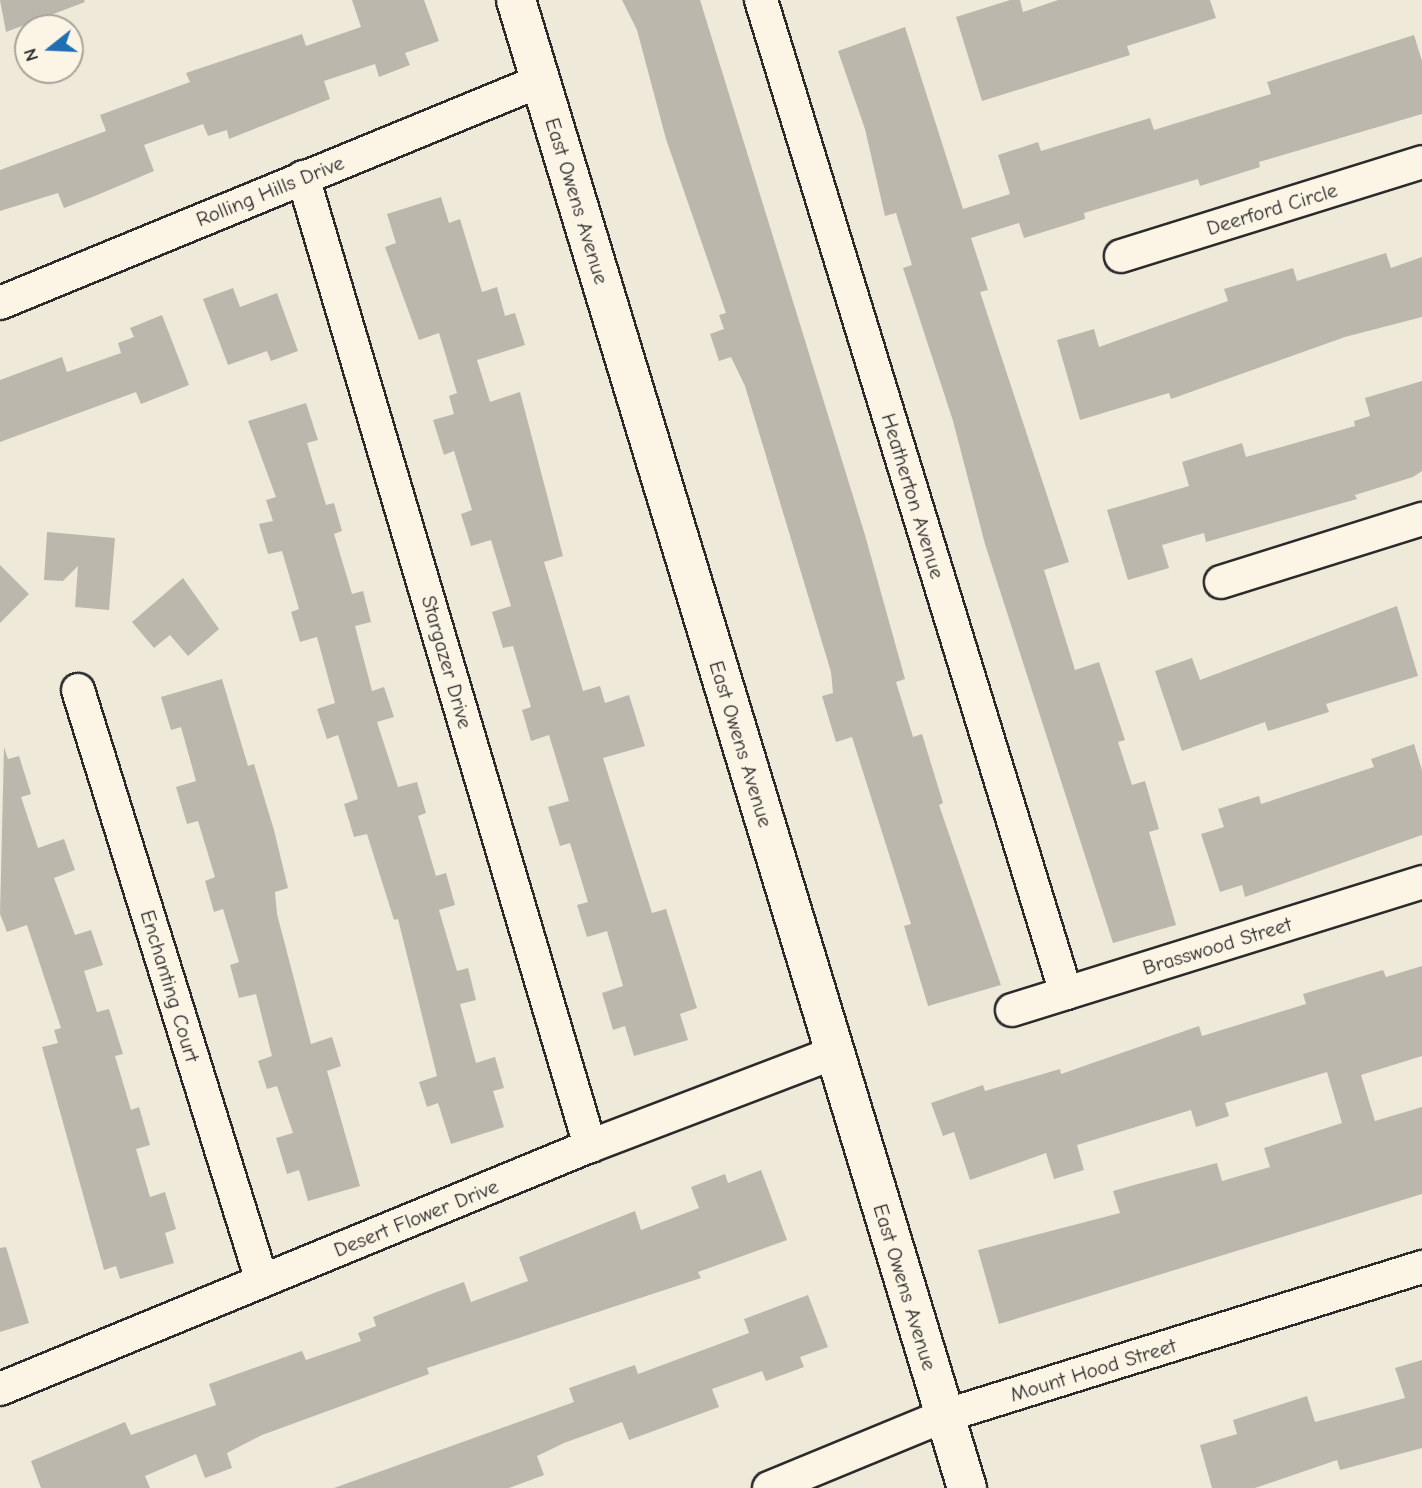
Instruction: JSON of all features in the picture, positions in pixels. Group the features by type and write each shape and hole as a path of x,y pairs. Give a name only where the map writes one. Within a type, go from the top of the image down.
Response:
{"main road":[{"name":"East Owens Avenue","path":"516,0 967,1488"}],"street":[{"name":"Heatherton Avenue","path":"764,1 1066,993"},
{"name":"Rolling Hills Drive","path":"0,303 540,81"},
{"name":"Deerford Circle","path":"1121,256 1422,162"},
{"name":"Stargazer Drive","path":"303,177 590,1146"},
{"path":"1221,582 1422,519"},
{"name":"Enchanting Court","path":"78,691 262,1281"},
{"name":"Brasswood Street","path":"1012,1010 1422,881"},
{"name":"Desert Flower Drive","path":"0,1389 590,1146 834,1053"},
{"name":"Mount Hood Street","path":"769,1488 944,1416 1422,1267"}],"building":[{"path":"0,0 85,2 53,14 14,14 14,29 6,32"},
{"path":"352,0 424,0 439,41 405,53 410,65 379,77 375,64 324,81 330,99 229,139 227,130 208,136 203,124 144,145 154,171 95,196 64,208 58,193 0,211 0,170 106,131 100,115 190,82 186,73 302,34 306,46 361,27"},
{"path":"622,0 700,0 865,535 905,679 896,682 913,737 922,734 943,803 939,805 1001,985 928,1006 904,926 911,924 852,737 836,742 822,696 833,693 831,672 745,386 731,357 719,361 710,334 724,329 719,315 726,313 666,139 637,30"},
{"path":"1010,0 1020,0 1023,12 1058,0 1210,0 1216,18 1127,46 1130,55 982,101 956,17"},
{"path":"905,27 963,209 1010,194 998,155 1038,142 1041,151 1150,118 1154,130 1271,94 1267,82 1414,35 1422,61 1422,114 1259,162 1260,167 1200,186 1198,179 1084,213 1085,219 1024,238 1019,223 971,238 988,290 980,292 1069,562 1044,570 1075,670 1099,662 1125,740 1118,742 1132,785 1145,781 1159,829 1149,832 1176,925 1113,943 985,544 953,421 903,268 912,265 896,213 885,216 865,129 838,51"},
{"path":"441,197 449,223 460,219 482,292 497,287 505,316 515,313 525,345 477,360 490,402 520,392 563,556 544,562 583,691 600,686 605,703 629,695 645,746 603,758 652,913 666,909 697,1008 680,1014 688,1040 634,1056 625,1026 613,1030 602,993 623,986 607,931 587,937 577,905 588,902 570,843 560,846 548,807 569,801 549,735 531,741 522,710 531,707 513,646 503,648 492,612 511,606 491,540 471,546 461,514 472,510 454,451 444,455 433,420 454,414 449,396 457,393 439,333 419,340 385,247 396,243 387,214"},
{"path":"1386,253 1391,268 1422,257 1422,317 1345,337 1171,399 1169,393 1080,420 1057,340 1094,329 1099,347 1228,301 1224,289 1293,268 1297,281"},
{"path":"233,288 240,307 277,293 298,351 271,361 267,351 228,365 203,299"},
{"path":"162,315 189,385 141,404 136,392 0,442 0,380 62,357 67,372 121,353 118,343 134,337 130,328"},
{"path":"1422,381 1422,471 1413,477 1355,495 1357,499 1206,542 1204,533 1162,545 1169,568 1128,580 1107,510 1189,486 1182,462 1242,443 1246,457 1355,426 1354,421 1370,416 1365,398"},
{"path":"306,403 318,440 307,443 326,505 334,503 342,531 334,534 352,594 363,591 371,622 355,626 372,691 384,687 394,717 377,722 398,787 417,782 426,813 418,816 436,876 446,873 455,905 439,910 457,971 468,968 476,1000 460,1004 476,1063 495,1057 504,1088 493,1091 504,1127 451,1144 438,1103 427,1107 419,1082 437,1076 398,919 394,920 367,834 354,837 344,804 358,799 338,735 327,739 317,709 335,703 317,637 300,642 291,612 299,609 282,551 268,554 259,524 273,521 266,500 276,497 248,421"},
{"path":"47,532 115,538 109,610 75,607 78,566 63,581 44,580"},
{"path":"0,565 29,594 0,623"},
{"path":"183,578 219,629 188,656 170,635 154,648 132,622"},
{"path":"1397,606 1418,676 1326,704 1329,712 1268,731 1265,722 1182,751 1155,671 1192,658 1200,680"},
{"path":"222,679 248,766 254,764 274,830 288,888 275,892 277,914 311,1044 332,1037 341,1066 327,1071 360,1186 308,1201 299,1170 287,1174 276,1138 293,1133 277,1086 267,1089 258,1061 272,1056 256,994 239,998 230,965 239,962 223,909 214,912 205,881 215,877 198,821 187,824 176,787 196,781 181,727 171,730 161,697"},
{"path":"1414,744 1422,770 1422,835 1245,897 1242,885 1220,892 1201,834 1224,827 1218,809 1259,796 1261,804 1374,767 1371,759"},
{"path":"4,747 8,759 19,756 31,794 21,797 38,848 64,839 75,870 54,878 75,935 91,930 103,965 84,971 97,1012 109,1009 123,1054 115,1056 131,1110 139,1107 150,1145 136,1149 150,1197 165,1192 176,1229 165,1233 174,1263 120,1279 116,1266 104,1270 42,1047 58,1043 54,1030 61,1028 27,925 7,932 0,914"},
{"path":"1422,966 1422,1056 1361,1075 1375,1121 1422,1107 1422,1194 999,1324 978,1250 1120,1213 1113,1191 1217,1163 1222,1181 1270,1167 1264,1148 1342,1123 1327,1072 1225,1103 1229,1116 1196,1127 1191,1110 1077,1145 1084,1170 1054,1179 1046,1153 970,1180 954,1132 943,1136 931,1103 983,1085 985,1091 1060,1069 1061,1074 1199,1026 1202,1036 1306,1004 1303,994 1383,970 1386,977"},
{"path":"761,1170 787,1240 698,1272 701,1278 427,1368 429,1374 262,1435 227,1453 232,1468 205,1478 196,1454 145,1476 150,1488 41,1488 31,1461 125,1422 131,1435 216,1405 209,1384 302,1351 306,1360 361,1341 358,1333 376,1326 373,1317 464,1282 471,1302 528,1281 519,1257 635,1211 641,1230 699,1208 691,1187 725,1174 728,1183"},
{"path":"6,1247 29,1323 0,1332 0,1248"},
{"path":"808,1295 828,1347 800,1357 804,1367 766,1381 762,1371 712,1389 719,1407 629,1440 622,1422 564,1443 537,1456 544,1475 509,1488 334,1488 574,1402 569,1388 635,1365 638,1374 749,1333 744,1319"},
{"path":"1422,1360 1422,1448 1340,1470 1337,1460 1255,1488 1212,1488 1200,1445 1237,1434 1233,1420 1307,1396 1315,1422 1405,1398 1395,1368"}]}
